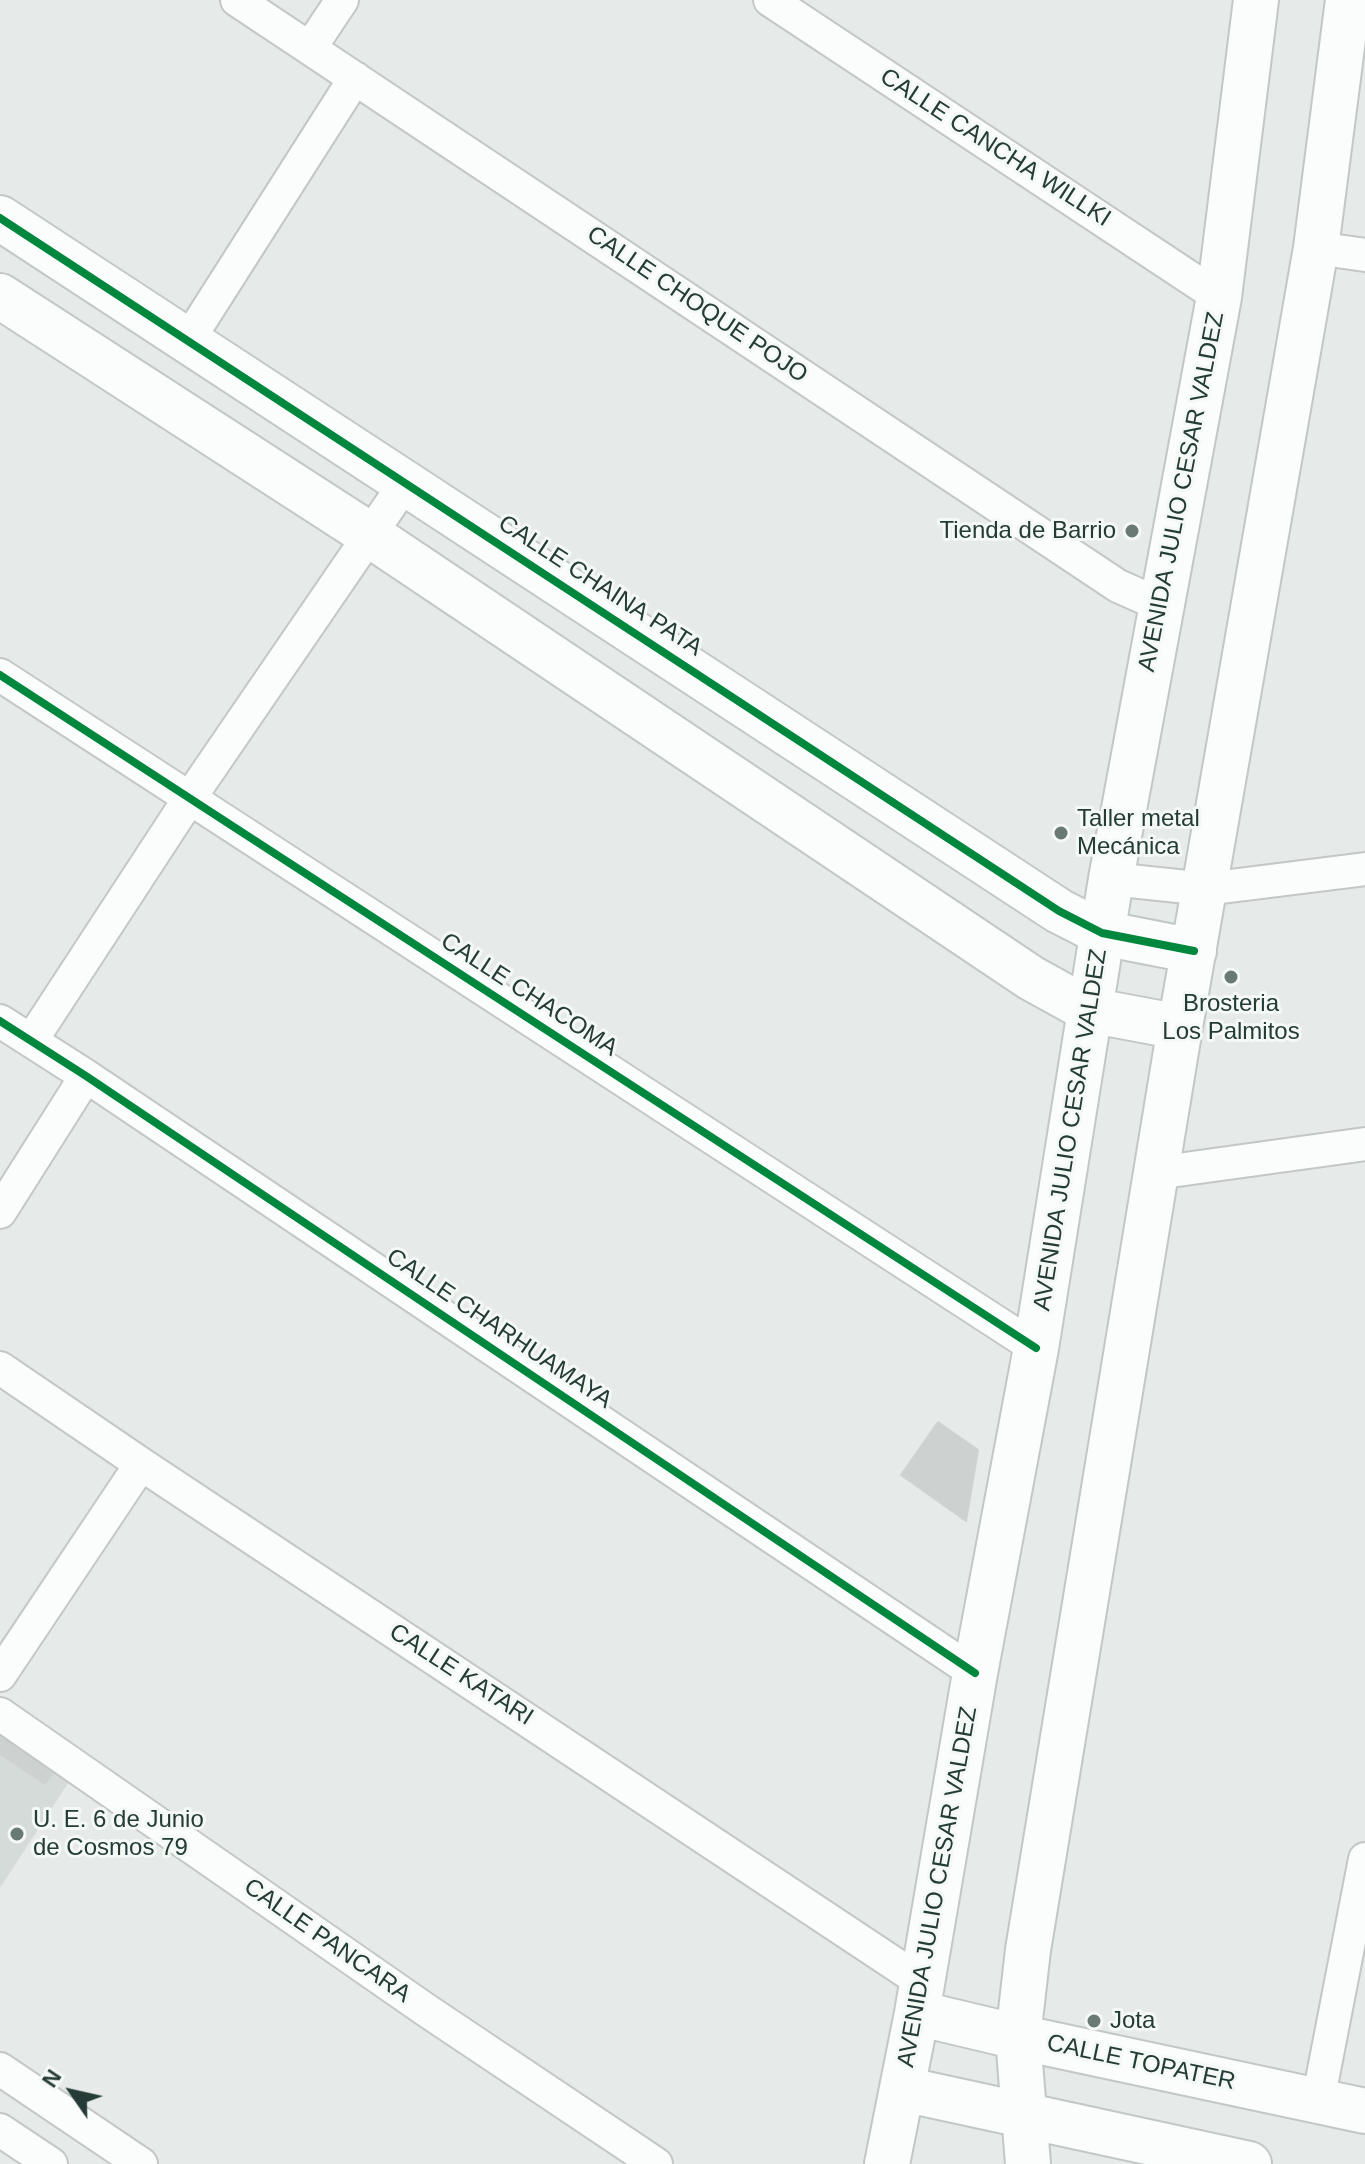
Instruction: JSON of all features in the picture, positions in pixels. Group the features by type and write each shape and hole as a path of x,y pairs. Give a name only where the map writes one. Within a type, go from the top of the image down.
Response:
{"main road":[{"name":"AVENIDA JULIO CESAR VALDEZ","path":"887,2164 1036,1348 1111,879 1219,297 1256,0"},
{"path":"1028,2164 1018,2037 1028,1950 1180,1027 1316,248 1348,0"},
{"name":"CALLE CHAINA PATA","path":"0,218 1045,902 1102,933 1194,951"},
{"path":"0,296 370,535 1031,978 1089,1010 1180,1027"},
{"name":"CALLE TOPATER","path":"919,1998 1018,2037 1365,2111"},
{"path":"903,2089 1249,2164"}],"street":[{"name":"CALLE CHOQUE POJO","path":"237,0 1118,586 1161,605"},
{"path":"310,48 342,0"},
{"name":"CALLE CANCHA WILLKI","path":"770,0 1219,297"},
{"path":"187,342 355,78"},
{"path":"1316,248 1365,255"},
{"path":"31,1041 189,799 406,482"},
{"name":"CALLE CHACOMA","path":"0,675 1036,1348"},
{"path":"1111,879 1206,889 1365,869"},
{"name":"CALLE CHARHUAMAYA","path":"0,1021 975,1673"},
{"path":"0,1212 86,1076"},
{"path":"1156,1173 1365,1144"},
{"name":"CALLE KATARI","path":"0,1368 919,1998"},
{"path":"0,1675 141,1464"},
{"name":"CALLE PANCARA","path":"0,1714 426,2010 656,2164"},
{"path":"1318,2101 1365,1859"},
{"path":"0,2069 141,2164"},
{"path":"46,2100 9,2136 51,2164"}],"shaded area":[{"name":"U. E. 6 de Junio de Cosmos 79","path":"0,1728 70,1780 0,1888"}],"building":[{"path":"938,1422 978,1450 966,1521 901,1475"},
{"path":"0,1728 56,1769 45,1784 0,1754"}],"cycle path":[{"path":"0,218 1059,911 1102,933 1194,951"},
{"path":"0,675 1036,1348"},
{"path":"0,1021 975,1673"}],"place":[{"name":"Tienda de Barrio","path":"1132,531"},
{"name":"Taller metal Mecánica","path":"1061,833"},
{"name":"Brosteria Los Palmitos","path":"1231,977"},
{"name":"U. E. 6 de Junio de Cosmos 79","path":"17,1834"},
{"name":"Jota","path":"1094,2021"}]}
